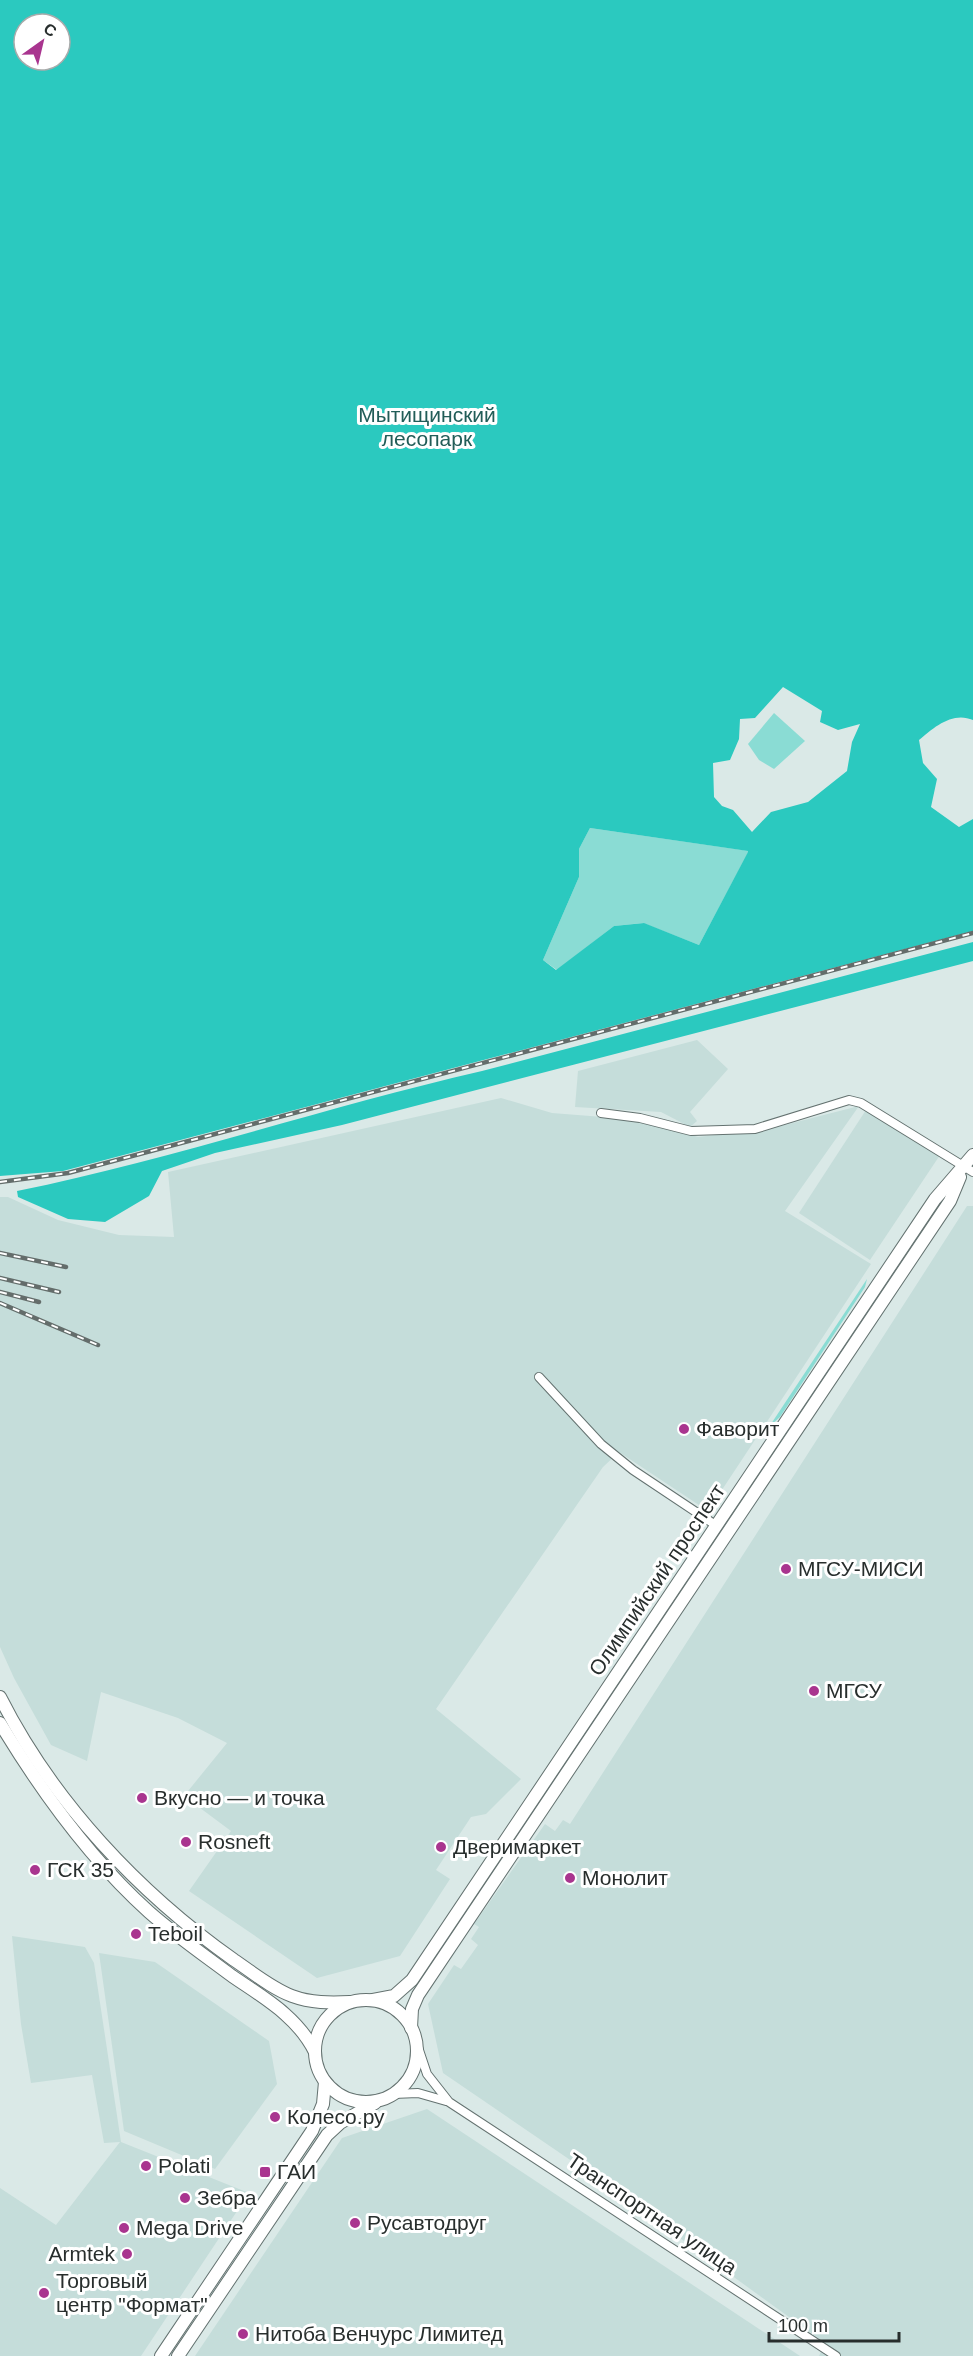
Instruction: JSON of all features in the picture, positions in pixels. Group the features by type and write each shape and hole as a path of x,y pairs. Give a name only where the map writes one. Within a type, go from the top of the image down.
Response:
{"main road":[{"name":"Олимпийский проспект","path":"411,2028 412,2009 418,1995 950,1201 969,1170 973,1155"},
{"name":"Олимпийский проспект","path":"373,2000 394,1996 412,1980 935,1199 969,1170"},
{"path":"0,1697 24,1738 76,1812 123,1866 169,1911 285,1993 322,2003 373,2000 394,2010 411,2028 417,2044 416,2059 410,2073 393,2094 340,2123 327,2136 178,2356"},
{"path":"0,1723 53,1805 120,1884 167,1927 283,2011 302,2030 315,2052"},
{"path":"350,2002 328,2017 320,2032 315,2052 316,2066 325,2082 346,2099 375,2103"},
{"path":"161,2356 312,2130 323,2104 325,2082"}],"street":[{"path":"602,1113 640,1118 691,1131 755,1129 849,1100 861,1103 969,1170"},
{"path":"539,1377 601,1444 633,1470 717,1526"},
{"name":"Транспортная улица","path":"417,2044 427,2074 449,2102"},
{"name":"Транспортная улица","path":"393,2094 418,2093 449,2102 836,2356"}],"shaded area":[{"path":"774,713 805,741 774,769 759,760 748,744"},
{"path":"590,828 749,851 699,945 643,923 614,926 557,970 543,960 579,877 579,849"},
{"path":"697,1040 728,1069 690,1112 697,1121 690,1127 661,1112 575,1107 578,1071"},
{"path":"501,1098 552,1113 641,1120 698,1137 769,1129 859,1106 785,1211 871,1264 708,1511 619,1452 603,1467 436,1709 521,1779 486,1814 471,1817 436,1870 450,1879 400,1956 317,1978 189,1891 231,1831 184,1796 227,1743 178,1718 101,1692 87,1761 51,1745 14,1678 0,1647 0,1197 8,1197 58,1220 119,1235 174,1237 168,1172"},
{"path":"866,1110 940,1155 870,1260 799,1213"},
{"name":"МГСУ","path":"967,1206 973,1206 973,2356 819,2356 825,2343 601,2181 443,2073 428,2004 454,1965 461,1969 478,1945 471,1939 479,1927 474,1924 545,1824 555,1831 563,1820 570,1824"},
{"path":"867,1279 865,1287 780,1417 769,1427"},
{"path":"12,1936 85,1947 94,1963 121,2142 249,2193 141,2356 0,2356 0,2188 56,2225 120,2142 104,2143 92,2075 31,2083 21,2024"},
{"path":"99,1953 155,1962 269,2041 277,2084 215,2169 124,2131"},
{"path":"427,2109 800,2356 195,2356 342,2138"}],"green space":[{"name":"Мытищинский лесопарк","path":"0,0 973,0 973,720 951,719 937,726 919,740 923,763 937,779 931,807 959,827 973,819 973,931 63,1171 0,1176","holes":["783,687 822,711 820,722 838,730 860,724 852,742 847,771 808,802 771,812 752,832 733,810 722,806 714,797 713,763 730,760 739,739 740,719 755,718","590,828 748,851 699,945 644,923 614,926 556,970 543,960 579,877 579,849"]},
{"path":"973,942 973,961 342,1125 215,1153 162,1171 149,1196 105,1222 68,1219 18,1197 17,1191 134,1164 365,1100"}],"railway":[{"path":"0,1182 68,1173 973,933"},
{"path":"0,1253 66,1267"},
{"path":"0,1278 59,1292"},
{"path":"0,1292 39,1302"},
{"path":"0,1303 98,1345"}],"place":[{"name":"Фаворит","path":"684,1429"},
{"name":"МГСУ-МИСИ","path":"786,1569"},
{"name":"МГСУ","path":"814,1691"},
{"name":"Вкусно — и точка","path":"142,1798"},
{"name":"Rosneft","path":"186,1842"},
{"name":"Дверимаркет","path":"441,1847"},
{"name":"ГСК 35","path":"35,1870"},
{"name":"Монолит","path":"570,1878"},
{"name":"Teboil","path":"136,1934"},
{"name":"Колесо.ру","path":"275,2117"},
{"name":"Polati","path":"146,2166"},
{"name":"ГАИ","path":"265,2172"},
{"name":"Зебра","path":"185,2198"},
{"name":"Русавтодруг","path":"355,2223"},
{"name":"Mega Drive","path":"124,2228"},
{"name":"Armtek","path":"127,2254"},
{"name":"Торговый центр \"Формат\"","path":"44,2293"},
{"name":"Нитоба Венчурс Лимитед","path":"243,2334"}]}
